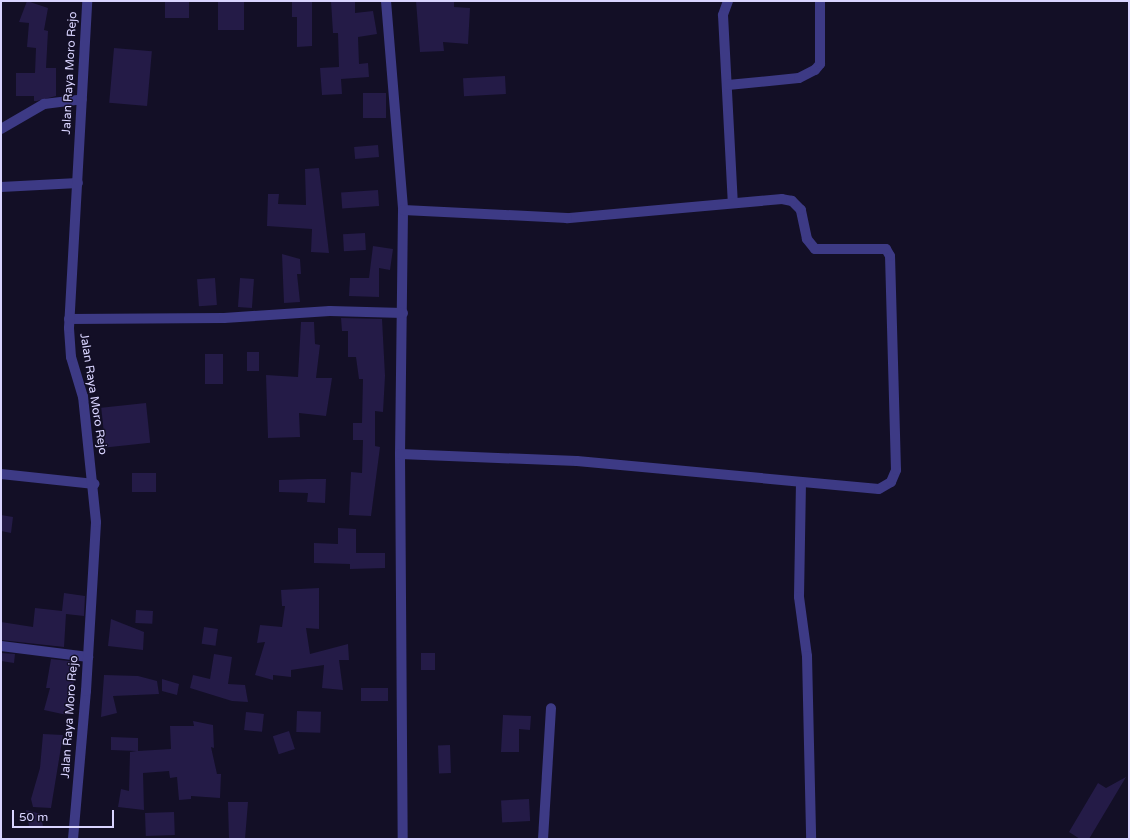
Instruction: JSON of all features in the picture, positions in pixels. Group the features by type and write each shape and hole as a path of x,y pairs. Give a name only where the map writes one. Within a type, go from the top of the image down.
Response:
{"street":[{"name":"Jalan Raya Moro Rejo","path":"73,839 88,657 96,522 94,484 83,397 71,357 69,319 78,183 87,1"},
{"path":"386,1 403,210 403,313 400,454 403,839"},
{"path":"728,1 723,15 728,85 733,203"},
{"path":"728,85 799,78 815,70 820,64 820,1"},
{"path":"1,129 40,106 82,98"},
{"path":"1,187 78,183"},
{"path":"400,454 577,461 878,489 891,482 896,470 890,256 886,249 879,247 815,249 807,239 801,210 792,201 733,203 567,218 403,210"},
{"path":"69,319 224,318 330,311 403,313"},
{"path":"1,474 94,484"},
{"path":"801,482 799,598 807,656 811,839"},
{"path":"1,646 88,657"},
{"path":"543,839 551,708"}],"building":[{"path":"27,1 48,8 44,30 48,31 46,68 56,68 56,96 37,101 34,101 34,96 16,96 16,73 35,73 36,48 27,47 29,23 19,22"},
{"path":"165,1 189,1 189,18 165,18"},
{"path":"218,1 244,1 244,30 218,30"},
{"path":"292,1 312,1 312,46 297,47 297,17 292,17"},
{"path":"331,1 355,1 355,13 373,11 377,34 358,37 359,64 368,63 369,77 341,79 342,94 322,95 320,68 339,67 338,33 333,33"},
{"path":"416,1 454,1 454,7 470,8 468,44 443,42 444,51 420,52"},
{"path":"114,48 152,51 147,106 109,103"},
{"path":"505,76 506,94 464,96 463,78"},
{"path":"363,93 386,93 386,118 363,118"},
{"path":"378,145 379,157 355,159 354,147"},
{"path":"319,168 329,253 311,252 312,229 267,226 268,194 279,194 278,204 306,205 305,169"},
{"path":"378,190 379,206 342,209 341,193"},
{"path":"365,233 366,250 344,251 343,234"},
{"path":"373,246 393,249 390,270 379,268 379,297 349,296 350,278 369,278"},
{"path":"282,254 300,259 301,274 297,274 300,302 284,303"},
{"path":"215,278 217,305 199,306 197,279"},
{"path":"240,278 254,279 252,308 238,307"},
{"path":"341,318 382,319 385,376 383,412 375,411 375,446 380,447 371,516 349,515 351,472 362,473 363,440 353,440 353,423 362,423 363,379 359,379 356,357 348,357 348,331 342,331"},
{"path":"301,322 314,322 315,344 320,345 316,378 332,378 326,416 299,413 300,437 268,438 266,375 298,377"},
{"path":"247,352 259,352 259,371 247,371"},
{"path":"205,354 223,354 223,384 205,384"},
{"path":"146,403 150,443 105,447 101,408"},
{"path":"132,473 156,473 156,492 132,492"},
{"path":"326,479 325,503 307,502 308,493 279,492 279,480"},
{"path":"1,515 13,517 11,533 1,531"},
{"path":"338,528 356,529 356,553 385,553 385,568 350,569 350,564 314,563 314,543 338,544"},
{"path":"319,588 319,629 306,628 310,654 348,644 349,660 339,660 343,690 322,688 324,665 291,670 291,677 273,675 273,680 255,675 265,642 257,643 260,625 282,627 285,606 282,606 281,590"},
{"path":"64,593 85,596 84,616 66,614 64,647 1,640 1,622 33,627 35,608 62,611"},
{"path":"136,610 153,611 152,624 135,623"},
{"path":"111,619 144,632 143,650 108,646"},
{"path":"204,627 218,629 215,646 202,644"},
{"path":"1,653 15,654 14,663 1,661"},
{"path":"421,653 435,653 435,670 421,670"},
{"path":"214,654 232,657 228,684 245,685 248,702 232,701 190,688 193,675 210,679"},
{"path":"51,659 78,662 67,715 44,710 50,688 46,688"},
{"path":"104,675 138,676 157,681 159,694 113,696 117,713 101,717"},
{"path":"162,679 179,684 177,695 162,691"},
{"path":"361,688 388,688 388,701 361,701"},
{"path":"297,711 321,712 320,733 296,732"},
{"path":"246,712 264,714 262,732 244,730"},
{"path":"503,715 531,716 530,730 519,729 519,752 501,752"},
{"path":"193,721 213,725 214,748 211,747 217,774 221,774 220,798 191,796 191,799 179,800 177,777 170,778 169,771 143,773 144,810 118,807 121,789 129,791 130,752 137,751 111,750 111,737 138,738 138,751 171,749 170,726 194,726"},
{"path":"289,731 295,749 279,754 273,736"},
{"path":"43,734 63,735 51,808 33,807 31,799 40,768"},
{"path":"438,745 450,745 451,773 439,773"},
{"path":"1126,777 1089,839 1080,839 1069,832 1098,783 1106,788"},
{"path":"529,799 530,821 502,822 501,800"},
{"path":"228,802 248,802 245,839 229,839"},
{"path":"26,810 41,814 43,827 29,826"},
{"path":"174,812 175,835 146,836 145,813"}]}
